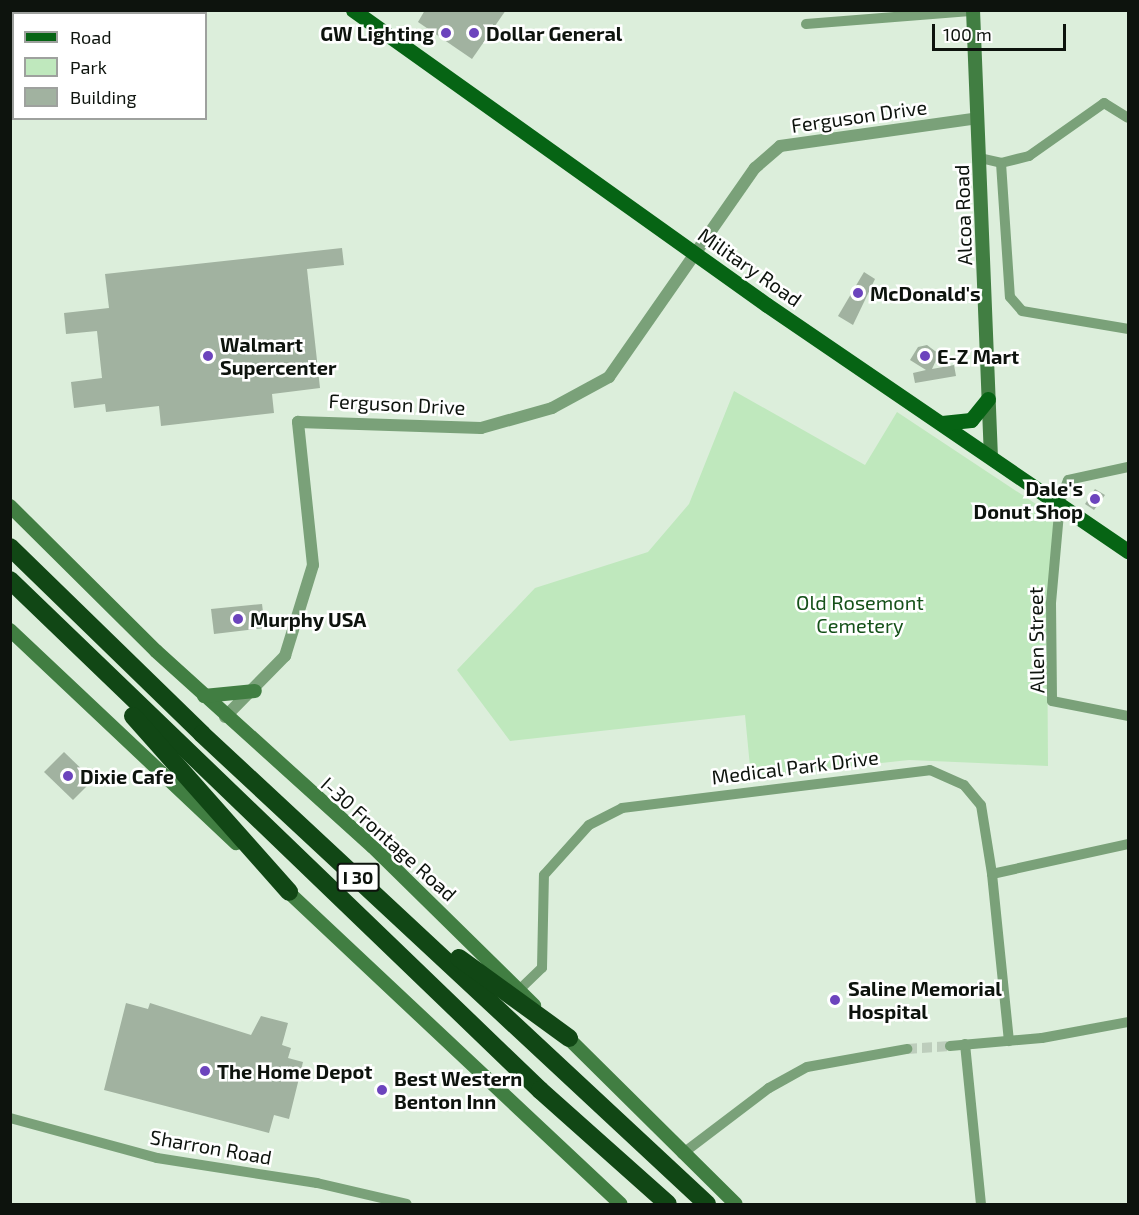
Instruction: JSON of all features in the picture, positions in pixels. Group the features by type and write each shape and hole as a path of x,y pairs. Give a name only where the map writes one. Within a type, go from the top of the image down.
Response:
{"highway":[{"name":"I 30","path":"10,547 707,1204"},
{"name":"I 30","path":"10,580 110,682 668,1204"},
{"path":"110,682 139,725 288,892"},
{"path":"399,915 569,1038"}],"main road":[{"name":"Military Road","path":"353,10 696,256 991,454 1128,551"},
{"name":"Alcoa Road","path":"974,11 991,454"},
{"path":"942,423 971,420 988,399"},
{"name":"I-30 Frontage Road","path":"10,506 225,717 373,847 569,1038 682,1154 736,1204"},
{"path":"10,630 621,1204"},
{"path":"204,696 255,691"}],"street":[{"path":"806,24 974,11"},
{"path":"980,158 1001,163 1029,156 1104,103 1128,118"},
{"name":"Ferguson Drive","path":"225,717 255,691 285,656 314,565 298,422 481,428 552,408 609,377 756,168 780,146 978,118"},
{"path":"1001,163 1010,297 1022,311 1128,330"},
{"path":"1060,502 1068,480 1128,467"},
{"name":"Allen Street","path":"1060,502 1051,599 1052,701 1128,716"},
{"name":"Medical Park Drive","path":"519,990 542,968 544,875 589,825 622,808 930,770 964,785 981,805 992,874 1009,1041"},
{"path":"992,874 1128,844"},
{"path":"950,1046 1009,1041 1128,1022"},
{"path":"965,1044 981,1204"},
{"path":"682,1154 769,1089 807,1067 906,1049"},
{"name":"Sharron Road","path":"10,1118 157,1158 317,1183 407,1204"}],"green space":[{"name":"Old Rosemont Cemetery","path":"734,391 865,465 897,412 1054,516 1047,610 1048,766 909,760 751,777 745,715 510,741 457,670 535,588 648,552 689,504"}],"building":[{"path":"425,10 506,10 472,59 418,22"},
{"name":"Walmart Supercenter","path":"342,248 344,265 307,269 320,388 272,394 274,413 161,426 159,406 106,412 105,404 74,408 71,382 102,378 97,331 66,334 64,313 109,308 105,274"},
{"name":"McDonald's","path":"864,272 875,279 853,325 838,316"},
{"path":"927,345 939,354 932,369 954,365 956,376 915,383 913,373 926,370 910,360 918,347"},
{"name":"Dale's Donut Shop","path":"1095,489 1105,495 1094,510 1085,504"},
{"name":"Murphy USA","path":"262,604 265,628 214,634 211,609"},
{"name":"Dixie Cafe","path":"64,752 93,780 73,800 44,772"},
{"name":"The Home Depot","path":"126,1003 148,1009 150,1003 251,1035 261,1016 288,1023 282,1045 291,1048 288,1058 303,1062 289,1119 274,1115 269,1133 104,1090"}],"tunnel":[{"path":"907,1049 950,1046"}],"place":[{"name":"GW Lighting","path":"446,33"},
{"name":"Dollar General","path":"474,33"},
{"name":"McDonald's","path":"858,293"},
{"name":"Walmart Supercenter","path":"208,356"},
{"name":"E-Z Mart","path":"925,356"},
{"name":"Dale's Donut Shop","path":"1095,499"},
{"name":"Murphy USA","path":"238,619"},
{"name":"Dixie Cafe","path":"68,776"},
{"name":"Saline Memorial Hospital","path":"835,1000"},
{"name":"The Home Depot","path":"205,1071"},
{"name":"Best Western Benton Inn","path":"382,1090"}]}
